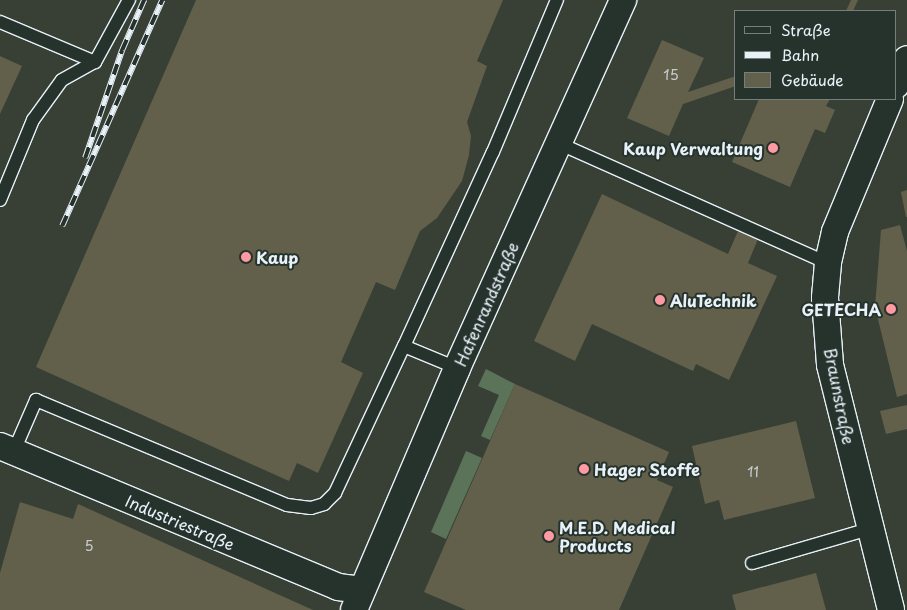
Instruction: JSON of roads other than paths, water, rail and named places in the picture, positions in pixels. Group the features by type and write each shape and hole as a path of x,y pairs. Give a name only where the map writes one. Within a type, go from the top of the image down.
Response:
{"street":[{"name":"Hafenrandstraße","path":"358,600 457,368 623,0"},
{"path":"897,82 907,59"},
{"name":"Braunstraße","path":"890,100 857,174 828,262 825,298 830,365 869,529 891,610"},
{"name":"Industriestraße","path":"7,449 338,587 358,600"}],"lane":[{"path":"0,200 33,120 62,80 95,62 129,0"},
{"path":"7,449 36,400 287,505 311,508 324,504 335,493 404,346 493,152 557,0"},
{"path":"0,22 95,62"},
{"path":"558,144 828,262"},
{"path":"404,346 457,368"},
{"path":"752,563 869,529"}],"railway":[{"path":"85,158 122,50 144,0"},
{"path":"62,226 162,0"}],"place":[{"name":"Kaup Verwaltung","path":"773,148"},
{"name":"Kaup","path":"246,257"},
{"name":"AluTechnik","path":"660,300"},
{"name":"GETECHA","path":"891,309"},
{"name":"Hager Stoffe","path":"584,469"},
{"name":"M.E.D. Medical Products","path":"549,536"}]}
